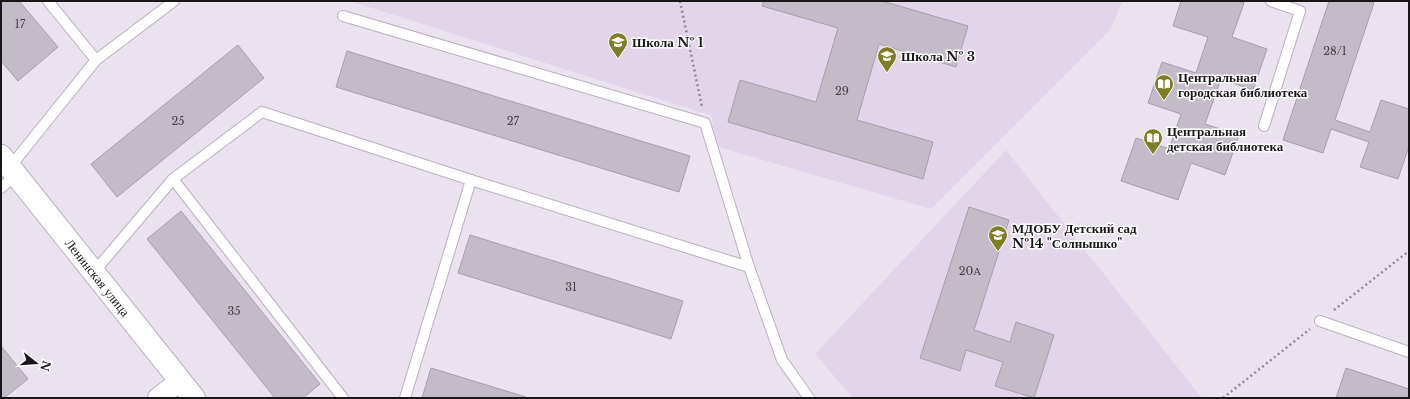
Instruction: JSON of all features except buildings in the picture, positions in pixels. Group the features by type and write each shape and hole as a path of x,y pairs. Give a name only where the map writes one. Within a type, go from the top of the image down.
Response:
{"main road":[{"name":"Ленинская улица","path":"7,171 94,272 194,398"}],"street":[{"path":"158,398 180,381"}],"lane":[{"path":"48,1 96,60"},
{"path":"7,171 96,60 174,1"},
{"path":"1264,126 1300,11 1271,1"},
{"path":"344,16 705,123 749,267 782,360 809,398"},
{"path":"94,272 173,179 262,112 471,180 749,267"},
{"path":"173,179 343,398"},
{"path":"405,398 471,180"},
{"path":"1320,321 1409,352"}],"path":[{"path":"680,1 705,123"}],"shaded area":[{"name":"Школа № 3","path":"350,1 1123,1 1110,30 931,209 715,146 712,116"},
{"name":"МДОБУ Детский сад №14 \"Солнышко\"","path":"1006,150 1201,397 853,398 815,354"}],"place":[{"name":"Школа № 1","path":"618,59"},
{"name":"Школа № 3","path":"887,73"},
{"name":"Центральная городская библиотека","path":"1164,101"},
{"name":"Центральная детская библиотека","path":"1153,155"},
{"name":"МДОБУ Детский сад №14 \"Солнышко\"","path":"998,252"}]}
